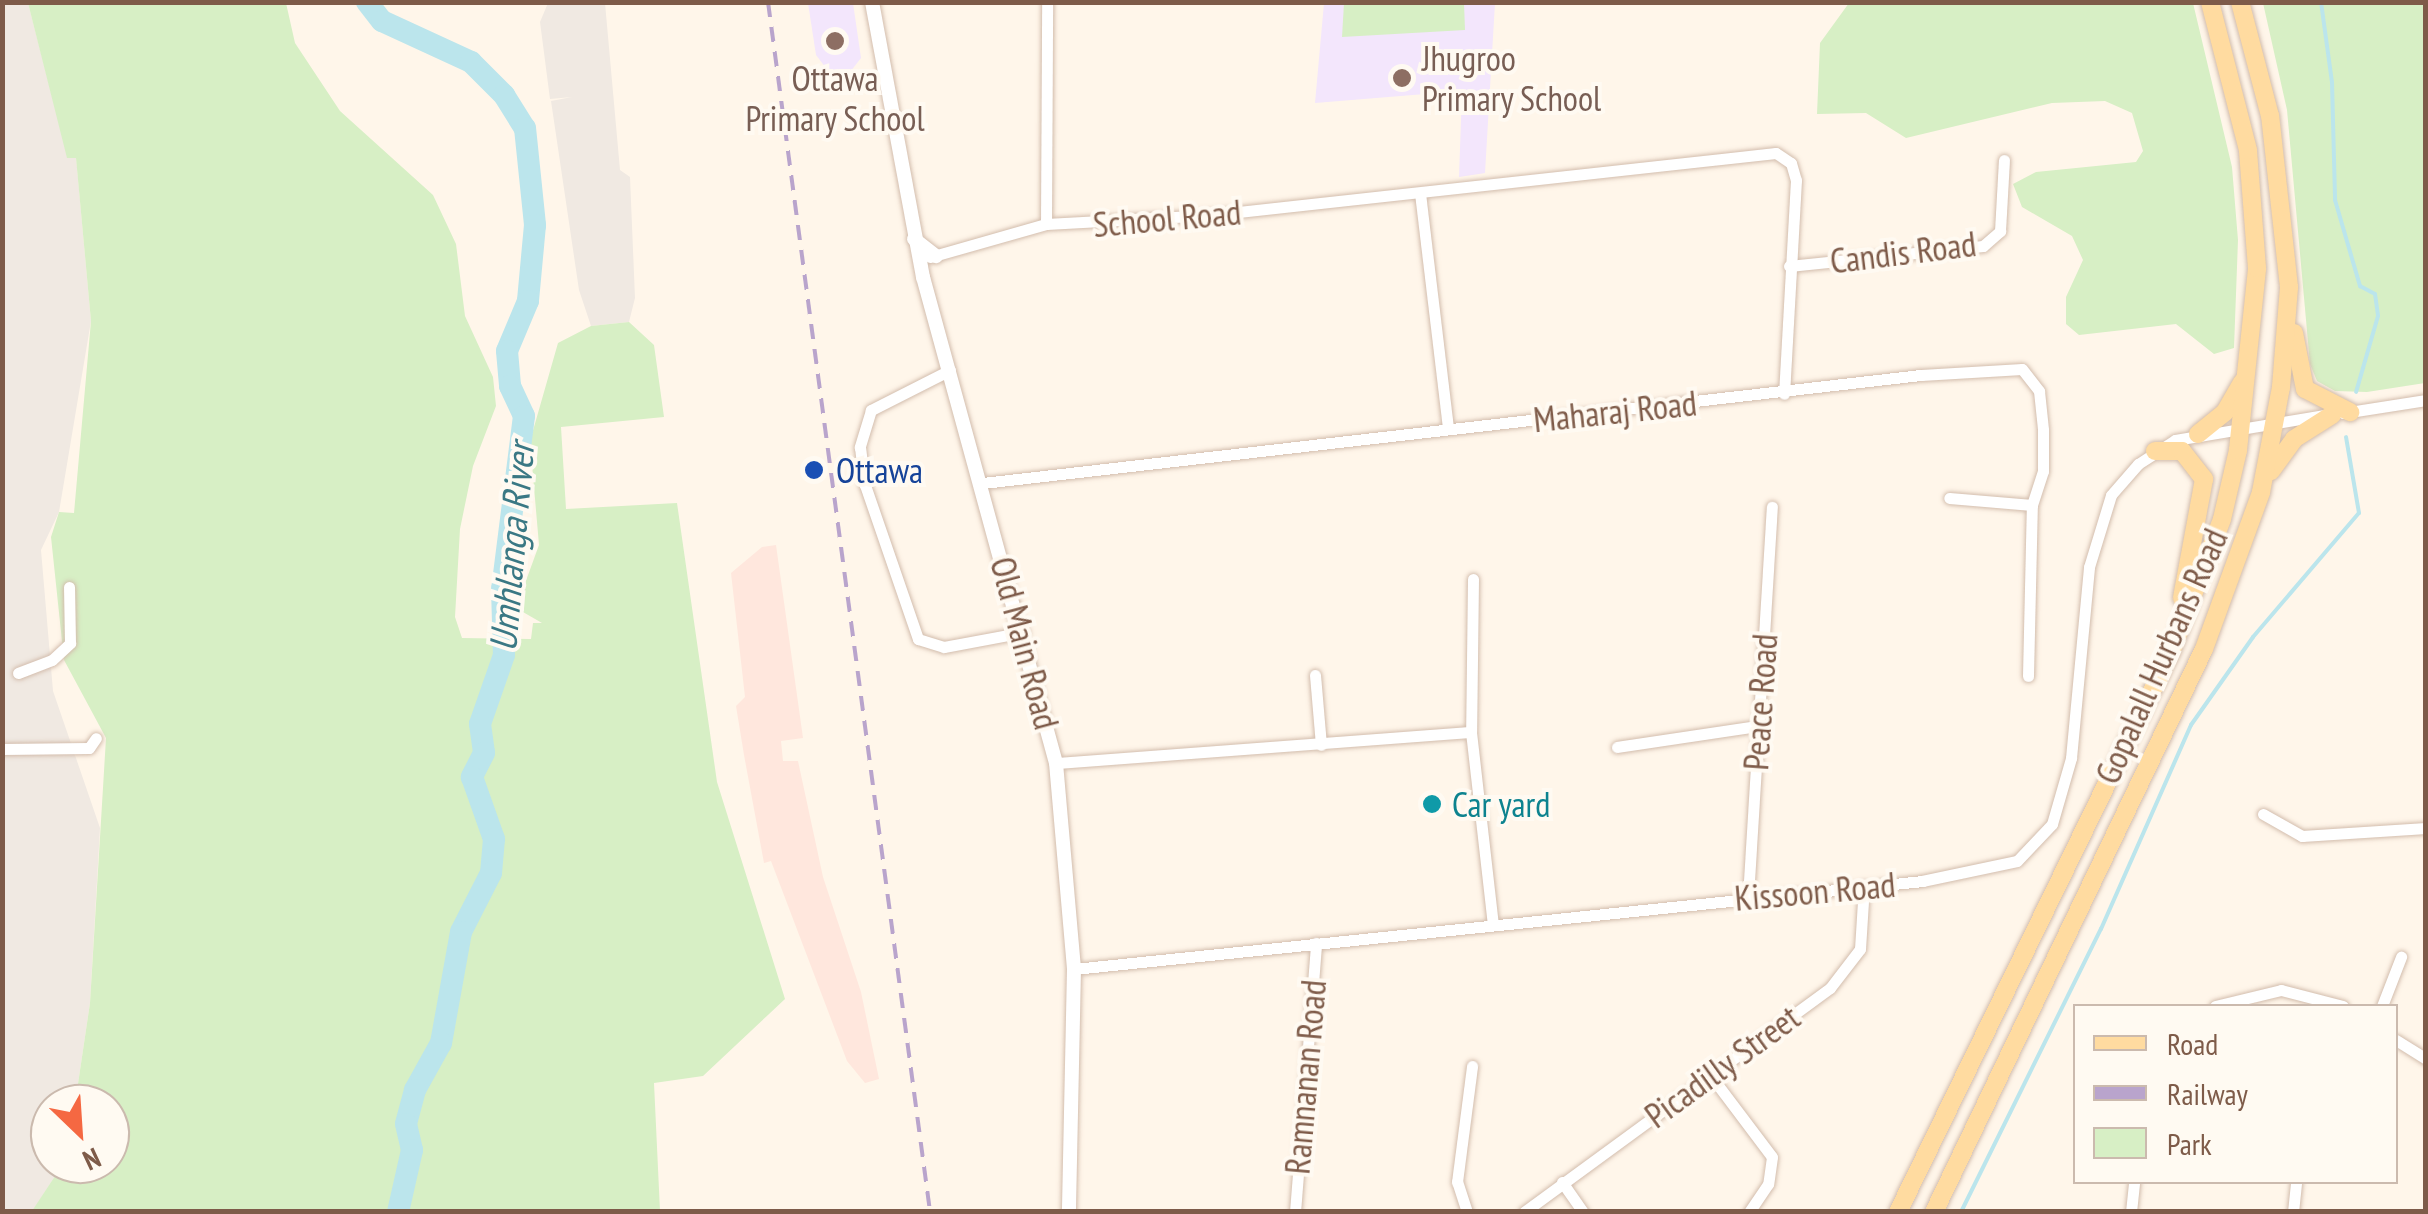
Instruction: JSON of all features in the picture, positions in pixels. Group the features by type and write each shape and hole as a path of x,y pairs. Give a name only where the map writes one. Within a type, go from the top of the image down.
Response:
{"main road":[{"name":"Gopalall Hurbans Road","path":"1898,1212 2171,652 2222,519 2241,427 2257,268 2253,196 2237,97 2210,2"},
{"name":"Gopalall Hurbans Road","path":"1934,1212 2204,650 2257,506 2274,421 2288,287 2270,116 2240,2"},
{"path":"2257,506 2285,448 2341,413 2305,388 2288,287"},
{"path":"2198,434 2225,412 2247,373"},
{"path":"2155,451 2182,452 2204,478 2171,652"}],"street":[{"name":"Old Main Road","path":"872,2 884,87 919,260 1024,632 1056,763 1074,970 1068,1212"},
{"path":"1046,224 1047,2"},
{"name":"School Road","path":"919,260 1046,224 1420,192 1769,153 1786,158 1796,180 1790,266"},
{"name":"Candis Road","path":"1790,266 1983,246 2000,231 2004,160"},
{"path":"1420,192 1448,428"},
{"path":"914,238 936,256"},
{"path":"1784,394 1790,266"},
{"name":"Maharaj Road","path":"982,483 1448,428 2022,369 2038,391 2043,430 2043,471 2032,505"},
{"path":"950,370 872,410 860,447 865,485 918,639 944,648 1024,632"},
{"name":"Kissoon Road","path":"1074,970 1988,872 2017,861 2052,824 2079,721 2096,530 2111,495 2155,451 2198,434 2426,400"},
{"path":"1949,498 2032,505 2028,676"},
{"name":"Peace Road","path":"1748,897 1772,507"},
{"path":"1474,580 1471,732 1493,924"},
{"path":"18,672 52,660 70,642 69,586"},
{"path":"1315,675 1321,745"},
{"path":"1617,747 1758,726"},
{"path":"1056,763 1471,732"},
{"path":"2,749 89,748 96,738"},
{"path":"2263,814 2302,836 2426,828"},
{"name":"Picadilly Street","path":"1524,1212 1711,1076 1848,969 1864,929 1864,886"},
{"name":"Ramnanan Road","path":"1296,1212 1316,943"},
{"path":"2383,1004 2401,957"},
{"path":"2223,1004 2281,990 2335,1004"},
{"path":"2398,1041 2426,1058"},
{"path":"1467,1212 1456,1182 1472,1066"},
{"path":"1711,1076 1772,1157 1768,1184 1749,1212"},
{"path":"1562,1182 1584,1212"},
{"path":"2131,1212 2134,1184"},
{"path":"2293,1212 2296,1184"}],"shaded area":[{"path":"2,3 28,3 68,158 76,157 91,321 59,512 41,550 53,691 100,828 90,1003 78,1084 30,1084 30,1184 50,1184 32,1212 2,1211"},
{"path":"548,3 605,3 620,170 630,177 635,298 629,322 591,326 579,290 551,101 572,97 550,99 540,22"},
{"name":"Ottawa Primary School","path":"808,3 853,3 861,58 847,76 829,72 816,55"},
{"name":"Jhugroo Primary School","path":"1324,3 1495,3 1485,173 1459,177 1462,91 1315,103"},
{"path":"776,545 803,738 781,741 783,761 798,761 823,877 861,992 879,1079 865,1083 847,1061 771,861 764,863 744,755 736,706 745,697 731,573 762,547"}],"green space":[{"path":"28,3 286,3 295,43 340,111 433,195 456,244 465,316 493,377 496,406 473,466 460,529 455,617 462,638 531,639 533,623 542,623 516,608 539,545 530,441 558,343 591,326 629,322 654,345 664,417 561,427 566,509 677,503 717,782 785,999 703,1076 654,1083 660,1211 32,1211 50,1184 130,1184 130,1084 78,1084 90,1003 106,738 64,660 51,537 59,512 74,513 91,321 76,158 67,158"},
{"path":"1344,3 1464,3 1465,30 1342,37"},
{"path":"1849,3 2193,3 2232,167 2238,240 2234,348 2214,354 2176,324 2079,335 2066,324 2066,297 2083,260 2072,236 2022,207 2013,184 2036,172 2136,162 2143,151 2132,113 2105,101 2052,103 1906,138 1866,113 1817,114 1820,43"},
{"path":"2263,3 2425,3 2425,383 2367,392 2335,391 2317,381 2310,364 2287,110"}],"waterway":[{"name":"Umhlanga River","path":"367,2 382,21 471,62 504,95 525,128 535,225 528,301 507,351 510,386 524,416 502,589 504,655 480,724 484,753 472,777 494,839 491,873 461,932 441,1043 415,1090 406,1124 412,1150 398,1212"},
{"path":"2321,2 2332,82 2335,200 2360,286 2375,294 2378,316 2356,392"},
{"path":"1961,1212 2101,929 2191,725 2253,637 2359,513 2346,437"}],"railway":[{"path":"768,2 930,1212"}],"place":[{"name":"Ottawa Primary School","path":"835,41"},
{"name":"Jhugroo Primary School","path":"1402,78"},
{"name":"Ottawa","path":"814,470"},
{"name":"Car yard","path":"1432,804"}]}
